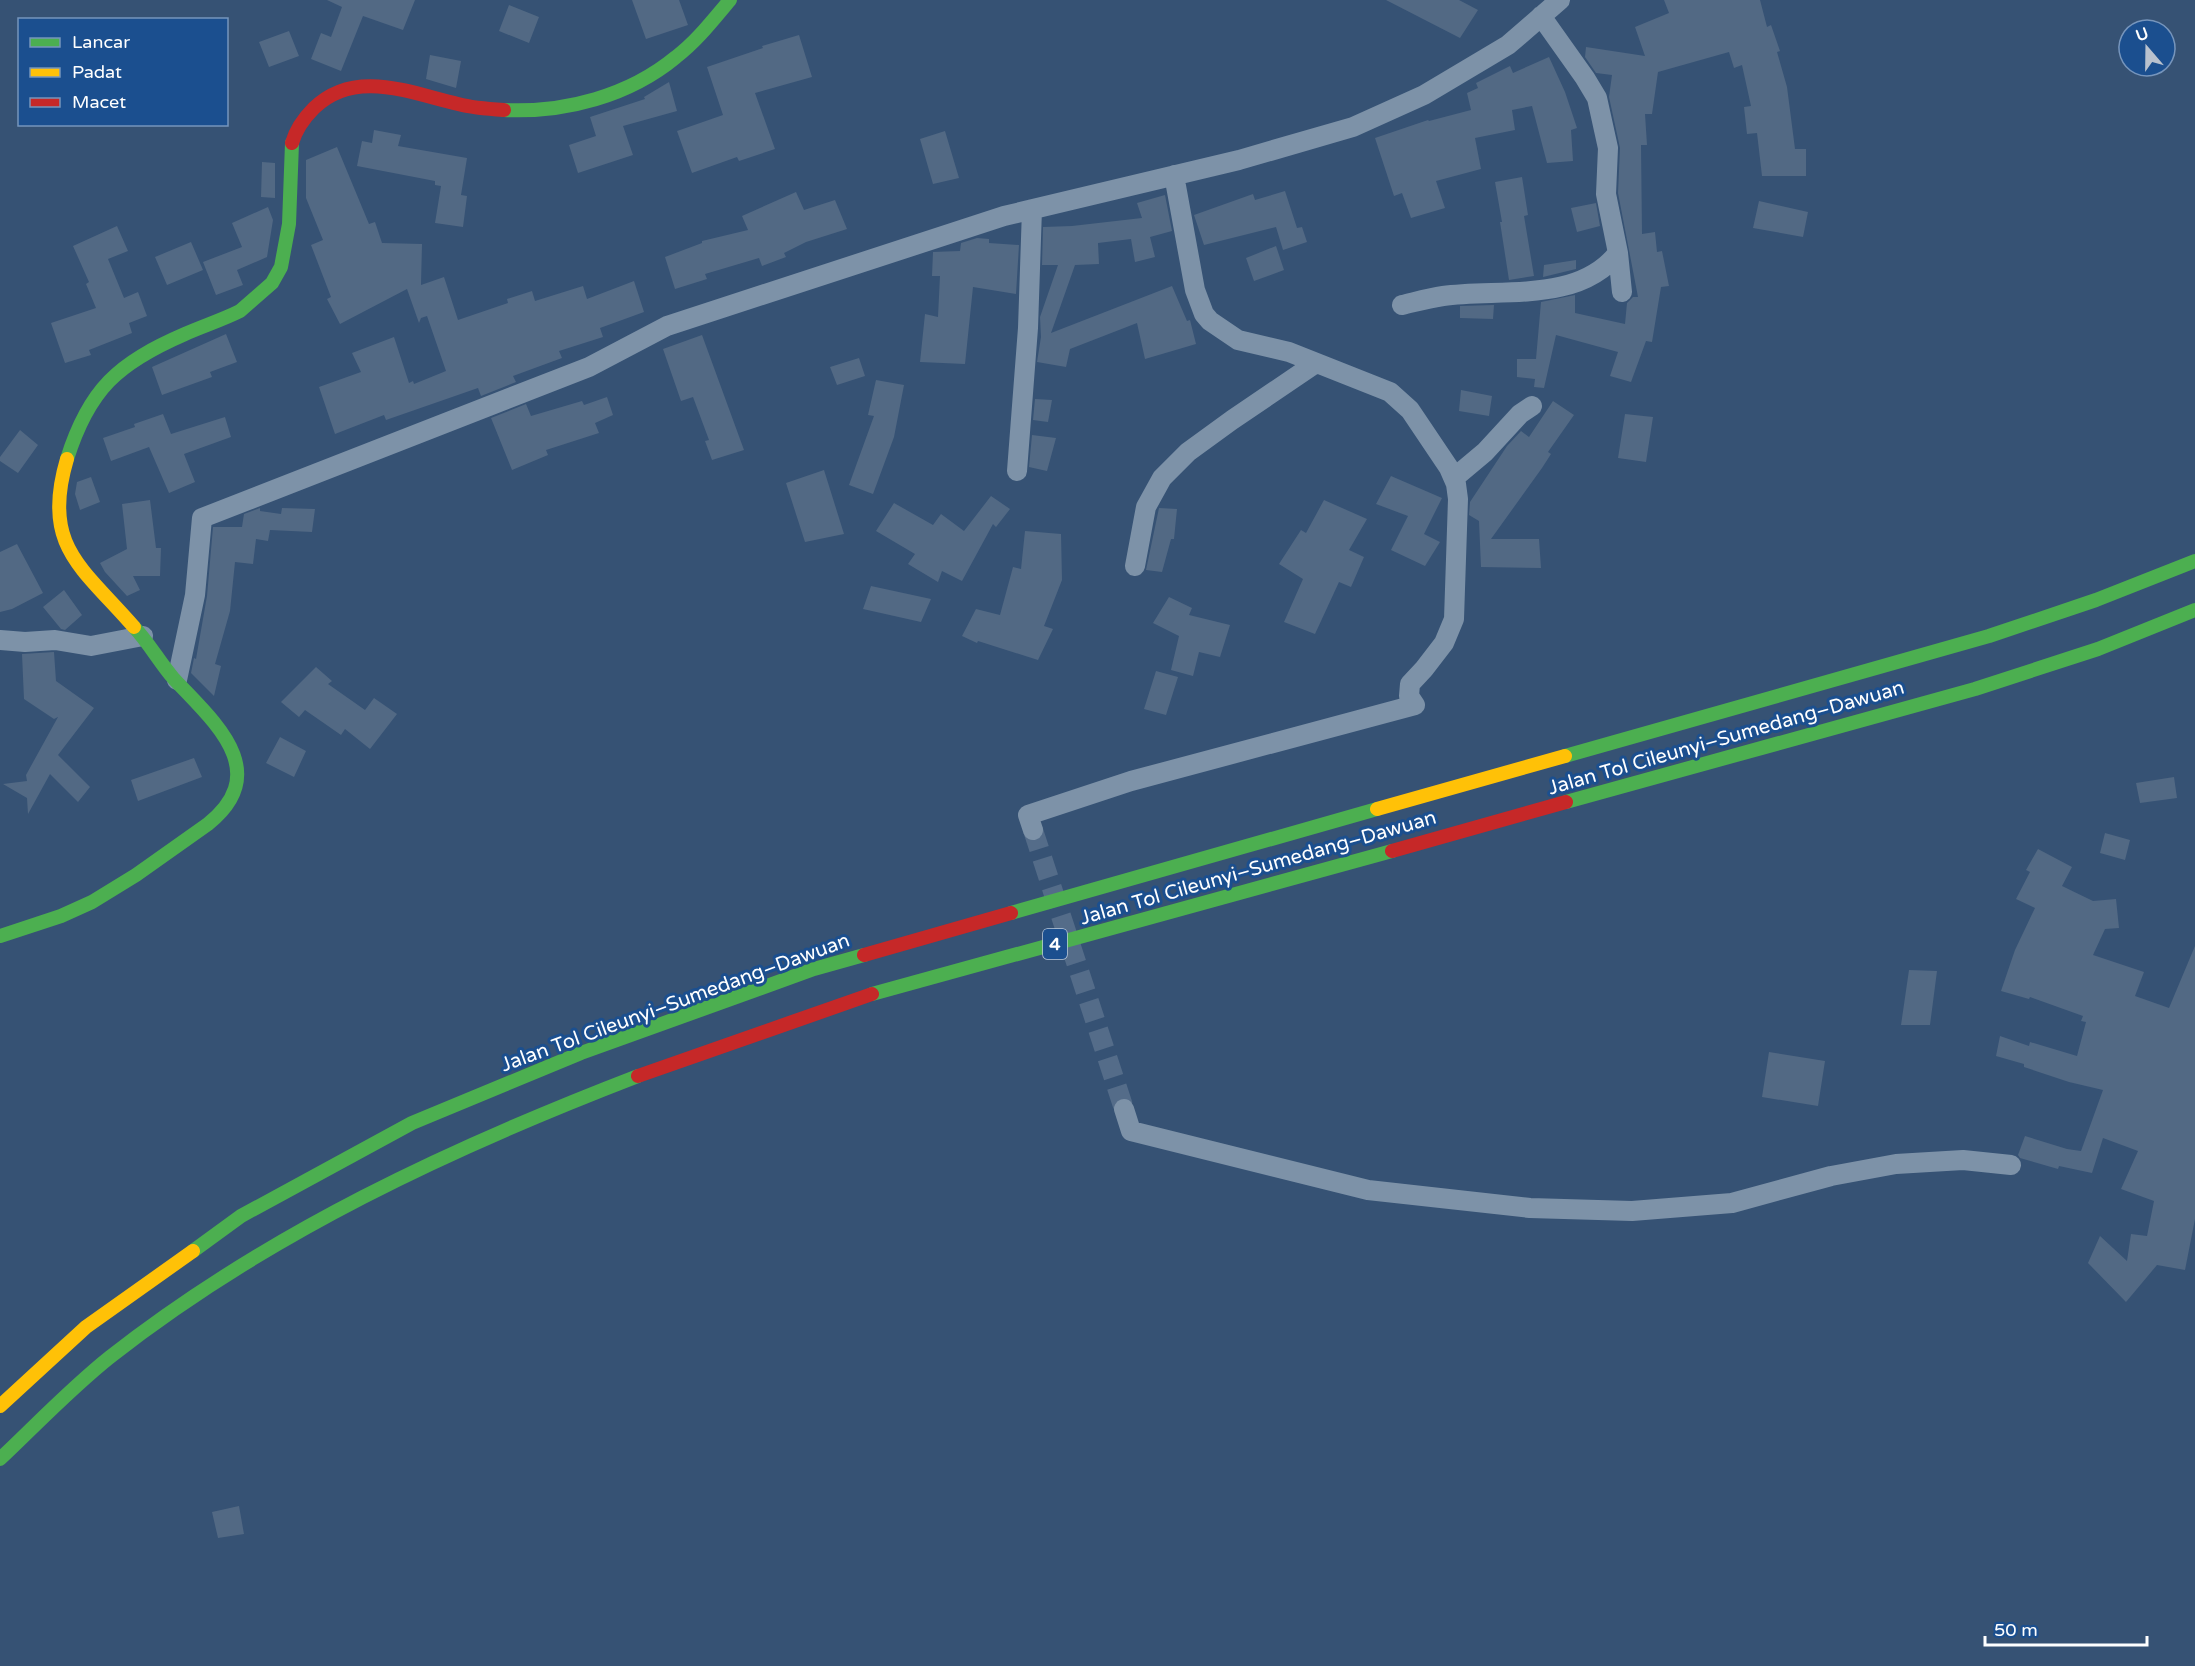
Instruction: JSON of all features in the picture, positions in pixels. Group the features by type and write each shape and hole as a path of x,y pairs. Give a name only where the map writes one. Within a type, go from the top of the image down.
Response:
{"main road":[{"path":"0,936 61,916 96,901 132,878 218,815 235,792 236,773 231,753 225,737 212,717 177,681 143,636 81,569 62,534 57,518 59,491 67,461 86,410 99,389 116,371 141,355 176,338 231,316 251,304 276,279 284,254 290,222 291,143 298,128 315,106 332,94 353,86 406,89 462,105 512,111 535,110 598,99 626,89 665,66 686,49 730,0"},
{"name":"Jalan Tol Cileunyi–Sumedang–Dawuan","path":"0,1406 86,1327 241,1216 412,1123 581,1053 814,969 1989,636 2096,600 2195,561"},
{"name":"Jalan Tol Cileunyi–Sumedang–Dawuan","path":"0,1459 110,1358 214,1282 333,1211 449,1153 592,1094 743,1037 870,995 1975,689 2098,649 2195,610"}],"street":[{"path":"177,681 195,595 202,518 589,367 667,326 1004,216 1239,160 1353,127 1424,95 1508,45 1560,0"},
{"path":"1541,16 1586,78 1597,98 1608,148 1606,194 1618,254 1622,292"},
{"path":"1033,830 1028,815 1131,782 1415,705 1410,696 1410,684 1444,643 1454,620 1458,499 1454,478 1428,435 1400,400 1390,392 1288,352 1238,340 1210,321 1204,314 1195,290 1174,175"},
{"path":"1017,471 1028,328 1032,209"},
{"path":"1402,305 1443,296 1538,292 1590,277 1607,267 1618,254"},
{"path":"1135,566 1146,507 1161,478 1188,452 1316,363"},
{"path":"1454,478 1485,452 1520,414 1532,406"},
{"path":"0,640 26,642 55,640 91,646 143,636"},
{"path":"1124,1109 1131,1131 1368,1190 1530,1208 1632,1211 1732,1203 1831,1176 1896,1164 1963,1160 2011,1165"}],"building":[{"path":"327,0 415,0 403,30 363,16 341,71 311,59 321,33 331,37 342,7"},
{"path":"632,0 679,0 688,25 646,39"},
{"path":"1386,0 1459,0 1478,10 1460,38"},
{"path":"1664,0 1760,0 1767,27 1771,25 1780,51 1777,52 1787,87 1795,149 1806,149 1806,176 1762,176 1757,133 1747,134 1744,107 1751,106 1742,65 1734,68 1729,52 1658,72 1652,114 1645,114 1647,145 1641,145 1642,234 1655,232 1657,252 1662,251 1669,286 1661,287 1652,342 1646,341 1631,382 1610,376 1618,352 1556,335 1544,388 1534,387 1535,379 1517,377 1517,359 1536,359 1541,302 1575,295 1575,313 1625,324 1627,303 1633,297 1638,297 1618,193 1620,148 1609,97 1612,75 1596,73 1585,57 1586,47 1645,56 1635,27 1669,13"},
{"path":"509,5 539,17 529,43 499,31"},
{"path":"289,31 299,56 269,67 259,42"},
{"path":"799,35 812,77 755,93 775,149 739,161 737,157 692,173 677,131 723,115 707,67"},
{"path":"430,55 461,61 456,88 426,79"},
{"path":"1549,57 1565,92 1577,128 1571,130 1573,161 1547,163 1532,106 1512,110 1515,130 1475,138 1481,169 1436,181 1445,208 1411,218 1402,193 1394,196 1375,138 1428,120 1471,110 1467,93 1478,88 1476,83 1510,66 1513,73"},
{"path":"669,82 677,111 623,126 633,155 578,173 569,145 596,136 590,117 645,99 644,97"},
{"path":"374,130 401,135 398,146 467,158 461,195 467,196 463,227 435,223 441,186 435,185 435,181 357,166 362,141 372,143"},
{"path":"945,131 959,178 933,184 920,139"},
{"path":"337,147 369,224 375,222 382,243 422,244 421,285 444,277 458,320 508,303 507,299 532,291 535,301 583,286 587,299 634,281 644,312 600,328 603,337 559,351 562,358 513,376 516,382 481,396 478,388 386,420 384,415 335,434 319,387 361,372 352,353 394,337 409,383 413,381 414,384 446,371 427,316 421,318 419,323 407,289 340,324 327,299 331,297 311,245 323,240 306,198 306,160"},
{"path":"262,162 275,163 275,198 261,197"},
{"path":"1522,177 1528,215 1524,216 1534,276 1509,280 1495,182"},
{"path":"1285,191 1297,228 1302,227 1307,242 1283,250 1276,227 1204,245 1194,215 1253,194 1255,200"},
{"path":"796,192 804,210 835,200 847,229 806,242 784,253 786,257 762,266 759,258 705,274 707,279 675,289 665,257 702,243 702,241 748,230 742,216"},
{"path":"1165,195 1172,231 1150,237 1155,257 1135,262 1131,239 1098,243 1099,264 1075,265 1051,333 1172,286 1187,321 1190,320 1196,344 1145,359 1137,323 1070,349 1066,367 1037,362 1041,337 1040,317 1058,265 1042,265 1043,227 1142,218 1137,203"},
{"path":"1759,201 1808,212 1803,237 1753,228"},
{"path":"1596,203 1600,226 1577,232 1571,208"},
{"path":"268,207 273,220 267,257 237,270 243,285 216,295 203,262 242,247 232,223"},
{"path":"117,226 128,251 108,259 124,298 138,292 147,316 129,323 132,333 89,350 91,355 65,363 51,323 96,308 86,284 89,282 73,246"},
{"path":"977,238 989,239 989,243 1019,245 1016,294 973,287 965,364 920,362 925,314 938,317 940,276 932,276 933,252 960,251 961,243"},
{"path":"191,242 203,270 167,285 155,257"},
{"path":"1276,246 1284,270 1254,281 1246,258"},
{"path":"1576,260 1576,269 1543,277 1544,265"},
{"path":"1494,305 1493,319 1460,318 1460,306"},
{"path":"226,334 237,362 210,372 212,377 162,395 152,367"},
{"path":"702,335 744,450 712,460 705,441 709,440 693,397 681,401 663,349"},
{"path":"859,358 865,376 837,385 830,367"},
{"path":"876,380 904,385 894,437 873,494 849,485 874,416 868,415"},
{"path":"1461,390 1492,396 1489,416 1459,411"},
{"path":"607,397 613,415 595,423 599,433 546,450 548,455 512,470 491,418 526,404 531,416 582,401 584,405"},
{"path":"1035,399 1052,400 1048,422 1033,420"},
{"path":"1553,401 1574,415 1548,452 1551,454 1542,468 1491,539 1539,539 1541,568 1481,567 1479,521 1469,515 1470,502 1507,446 1521,431 1529,437"},
{"path":"163,414 171,434 225,417 231,437 184,454 195,482 169,493 149,447 111,461 103,438"},
{"path":"1625,414 1653,417 1646,462 1618,458"},
{"path":"20,430 38,445 18,473 0,461 0,457"},
{"path":"1032,435 1056,438 1047,471 1029,467"},
{"path":"824,470 844,534 805,542 786,483"},
{"path":"1391,476 1442,498 1424,534 1440,542 1425,566 1391,550 1408,516 1376,504"},
{"path":"91,477 100,502 80,510 75,494 77,482"},
{"path":"991,496 1010,509 996,527 993,524 962,581 942,571 938,582 908,564 915,554 876,531 894,503 933,525 941,514 964,531"},
{"path":"150,500 156,548 161,548 160,576 133,576 140,590 127,596 105,572 100,563 127,549 122,504"},
{"path":"1324,500 1367,519 1349,550 1364,557 1351,587 1339,582 1315,634 1284,622 1303,579 1279,564 1301,530 1306,533"},
{"path":"260,508 260,511 281,514 282,508 315,509 312,532 270,530 268,541 256,539 253,564 235,562 230,611 215,664 221,666 214,696 191,673 194,658 196,659 207,596 213,527 242,527 244,514"},
{"path":"1159,508 1177,509 1174,539 1171,539 1162,572 1146,570"},
{"path":"1025,531 1061,534 1062,580 1044,626 1053,629 1038,660 978,641 977,643 962,636 976,609 1000,615 1013,567 1021,569"},
{"path":"17,544 43,593 12,609 0,612 0,552"},
{"path":"871,586 931,599 921,622 863,609"},
{"path":"64,590 82,615 65,630 61,629 43,607"},
{"path":"1169,597 1192,608 1189,615 1230,625 1220,657 1199,652 1193,676 1171,670 1179,636 1153,623"},
{"path":"54,652 56,681 94,708 58,755 90,787 78,802 50,774 28,814 27,798 3,784 27,781 26,775 58,717 54,719 24,699 22,654"},
{"path":"316,667 332,681 328,684 365,710 374,698 397,714 370,749 345,729 341,735 305,710 299,717 281,702"},
{"path":"1156,671 1178,677 1166,715 1144,709"},
{"path":"280,737 306,751 294,777 266,763"},
{"path":"194,758 202,777 138,801 131,780"},
{"path":"2174,777 2177,798 2140,803 2136,783"},
{"path":"2105,833 2130,840 2125,860 2100,853"},
{"path":"2038,849 2072,867 2062,886 2093,901 2116,899 2119,928 2105,929 2093,955 2144,972 2135,996 2169,1008 2195,946 2195,1219 2185,1270 2157,1265 2126,1302 2088,1263 2100,1236 2127,1261 2131,1234 2147,1236 2154,1201 2121,1189 2138,1151 2103,1138 2092,1173 2059,1166 2058,1169 2020,1158 2018,1155 2025,1136 2081,1151 2103,1090 2069,1082 2024,1067 2024,1064 1996,1056 2000,1036 2029,1046 2030,1042 2077,1056 2086,1022 2081,1021 2083,1016 2030,997 2029,999 2001,991 2015,950 2035,908 2016,899 2030,872 2026,870"},
{"path":"1909,970 1937,971 1930,1025 1901,1025"},
{"path":"1769,1052 1825,1061 1818,1106 1762,1097"},
{"path":"239,1506 244,1534 218,1538 212,1512"}],"tunnel":[{"path":"1033,830 1124,1109"}],"traffic: fast":[{"path":"504,110 573,105 617,92 638,82 658,71 684,51 730,0"},
{"path":"67,459 85,414 96,396 124,368 162,345 240,311 272,283 281,267 289,224 292,143"},
{"path":"1565,756 1989,636 2096,600 2195,561"},
{"path":"1566,802 1975,689 2098,649 2195,610"},
{"path":"0,936 61,916 92,902 136,875 208,824 227,804 236,785 237,766 230,747 219,729 174,679 134,627"},
{"path":"1011,913 1377,809"},
{"path":"872,994 1392,851"},
{"path":"193,1251 241,1216 412,1123 581,1053 814,969 864,955"},
{"path":"0,1459 110,1357 170,1312 233,1271 363,1197 430,1164 638,1076"}],"traffic: slow":[{"path":"67,459 60,489 59,514 63,535 71,553 83,570 134,627"},
{"path":"1377,809 1565,756"},
{"path":"0,1406 86,1327 193,1251"}],"traffic: jam":[{"path":"292,143 301,124 314,108 330,96 347,89 365,86 402,90 469,106 504,110"},
{"path":"1392,851 1566,802"},
{"path":"864,955 1011,913"},
{"path":"638,1076 872,994"}]}
